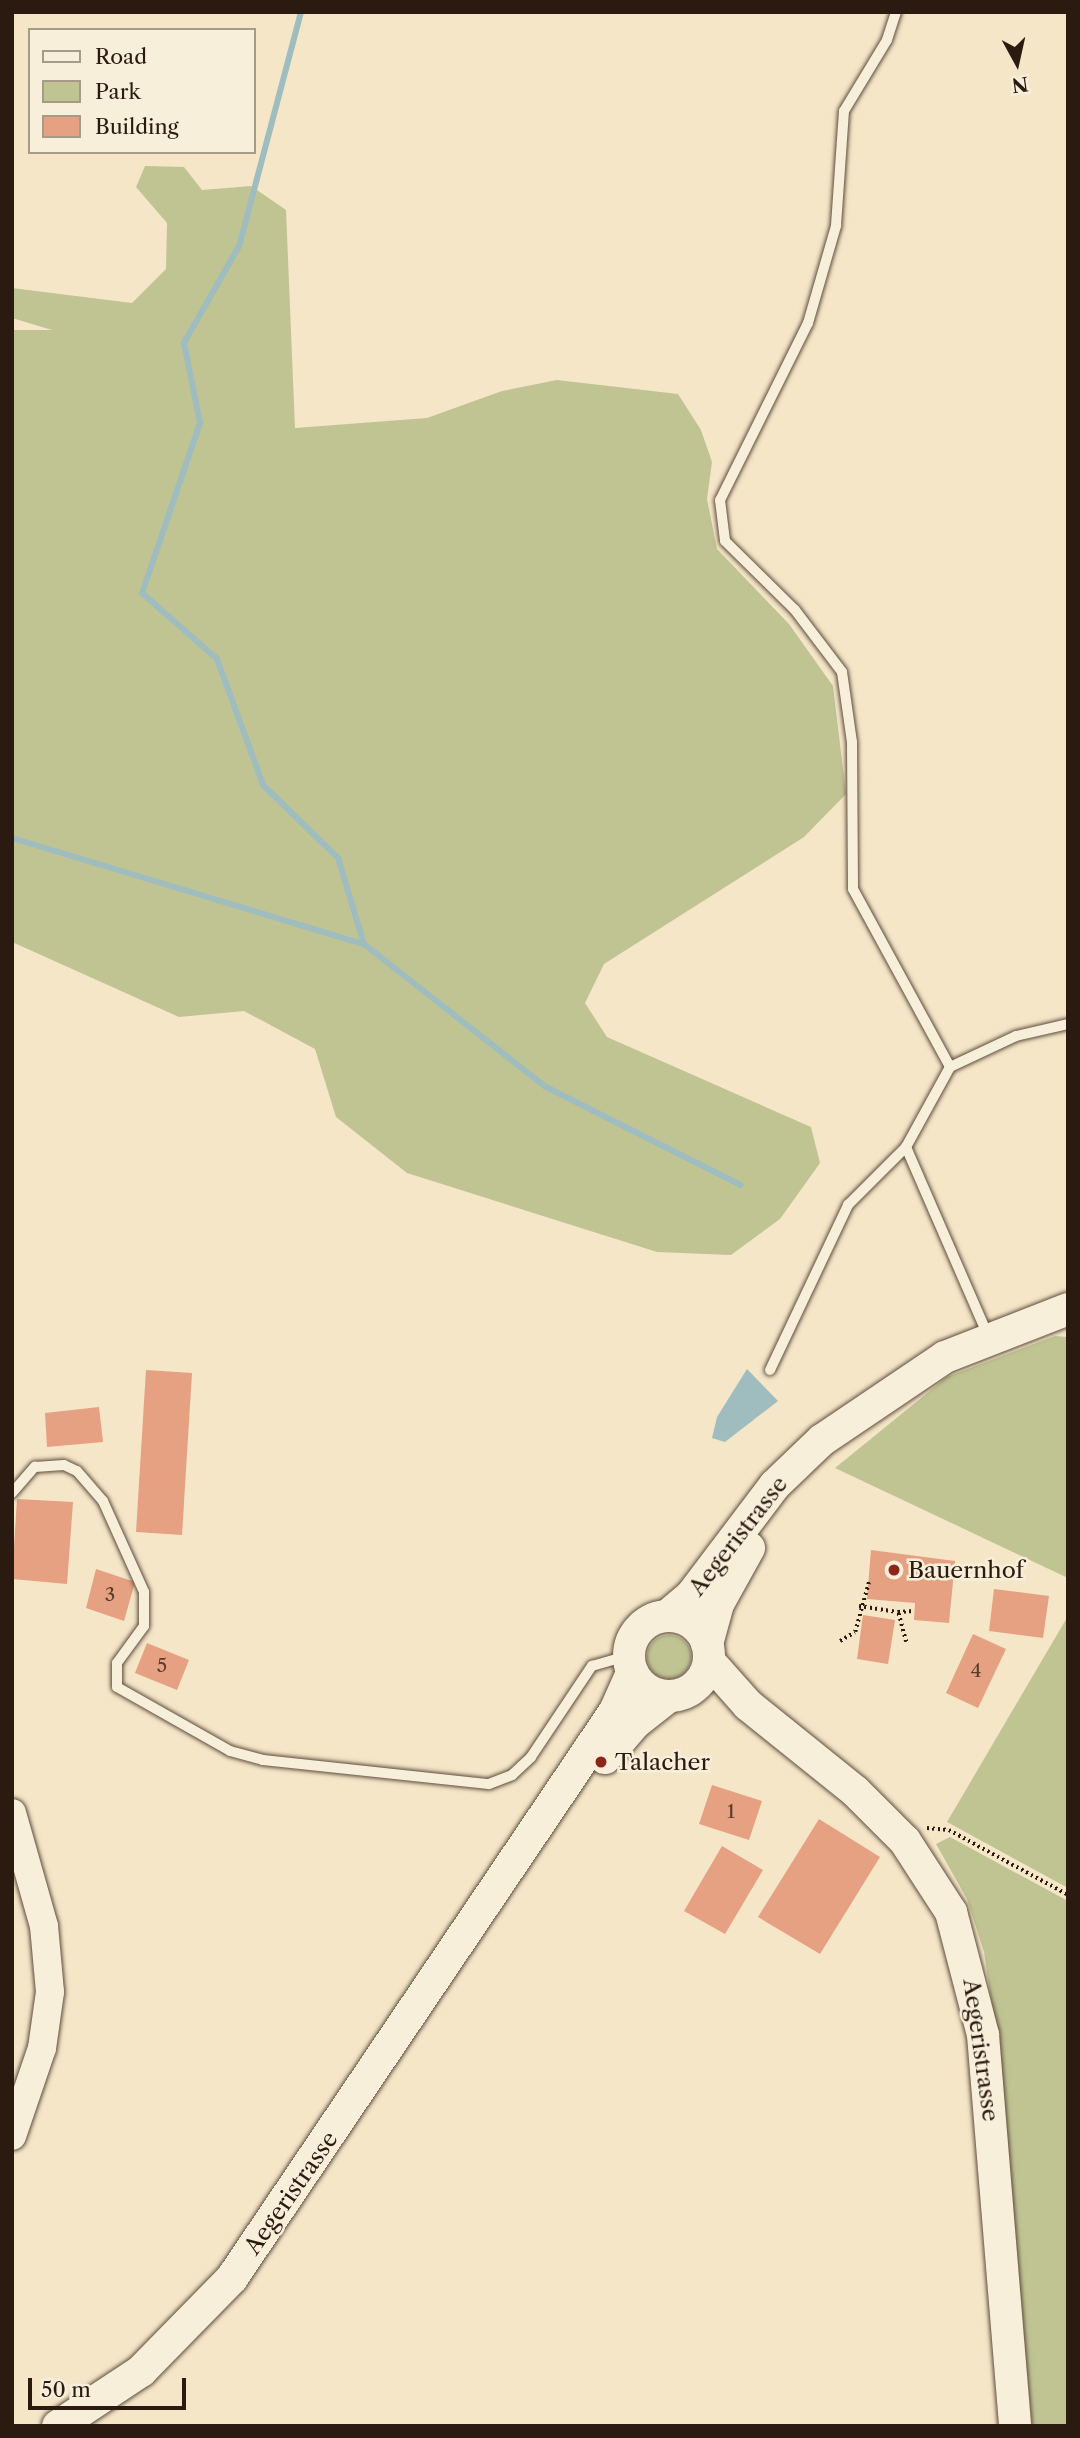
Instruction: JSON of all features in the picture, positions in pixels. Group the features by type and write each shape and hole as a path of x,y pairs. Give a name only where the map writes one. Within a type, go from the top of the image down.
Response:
{"main road":[{"name":"Aegeristrasse","path":"478,1917 506,1866 615,1711 645,1624 667,1616 691,1596 748,1518 805,1456 878,1398 945,1357 1068,1309"},
{"name":"Aegeristrasse","path":"58,2426 141,2371 232,2278 478,1917 635,1723 704,1677 708,1652 731,1578 778,1509 850,1434 945,1357"},
{"name":"Aegeristrasse","path":"667,1616 690,1622 736,1694 855,1791 911,1849 951,1912 983,2035 1015,2426"},
{"name":"Aegeristrasse","path":"630,1665 646,1690 676,1695 793,1741"}],"street":[{"path":"12,1813 44,1926 50,1992 42,2048 12,2136"}],"lane":[{"path":"896,12 887,40 844,111 836,226 808,323 720,500 726,541 795,610 842,673 852,742 853,889 950,1067"},
{"path":"770,1370 848,1205 906,1147 950,1067 1016,1036 1068,1024"},
{"path":"906,1147 988,1338"},
{"path":"12,1493 35,1467 64,1465 78,1471 103,1501 145,1592 144,1626 117,1663 117,1687 230,1751 263,1760 489,1784 512,1774 531,1757 592,1667 630,1665"}],"path":[{"path":"839,1641 855,1632 858,1606 869,1581"},
{"path":"858,1606 898,1612 914,1611"},
{"path":"898,1612 906,1642"},
{"path":"911,1849 928,1826 949,1830 1068,1895"}],"green space":[{"path":"145,166 184,167 202,190 251,186 286,210 295,428 427,418 502,391 557,380 678,394 701,430 712,462 707,499 717,549 789,624 833,686 846,794 804,837 604,964 585,1003 607,1037 811,1127 820,1163 780,1219 731,1255 657,1252 407,1173 336,1117 315,1049 244,1011 179,1017 12,942 12,330 52,330 12,318 12,288 132,303 166,269 167,223 136,187"},
{"path":"1055,1336 1068,1337 1068,1578 835,1468 947,1377"},
{"path":"1068,1616 1068,1888 947,1822"},
{"path":"669,1635 678,1636 685,1641 690,1648 690,1666 685,1673 678,1678 669,1679 660,1678 653,1673 648,1666 647,1657 648,1648 653,1641 660,1636"},
{"path":"950,1837 1068,1901 1068,2426 1032,2426 995,2026 984,1952 967,1899 936,1844"}],"water":[{"path":"747,1369 778,1401 725,1442 712,1438 717,1417"}],"building":[{"path":"146,1370 192,1373 182,1535 136,1532"},
{"path":"99,1407 103,1442 47,1447 45,1413"},
{"path":"17,1499 73,1502 67,1584 12,1579"},
{"path":"871,1550 955,1561 949,1623 914,1620 915,1603 867,1599"},
{"path":"96,1569 135,1582 124,1621 86,1608"},
{"path":"994,1589 1049,1596 1043,1638 989,1631"},
{"path":"863,1615 895,1620 888,1664 857,1659"},
{"path":"973,1634 1006,1649 978,1708 946,1693"},
{"path":"147,1643 189,1660 177,1690 135,1673"},
{"path":"712,1785 762,1801 749,1840 699,1824"},
{"path":"819,1819 880,1857 820,1954 758,1917"},
{"path":"722,1846 763,1870 725,1934 684,1911"}],"waterway":[{"path":"301,12 239,246 184,343 200,423 142,593 217,659 263,785 338,858 364,944"},
{"path":"12,838 364,944 546,1087 741,1185"}],"place":[{"name":"Bauernhof","path":"894,1570"},
{"name":"Talacher","path":"601,1762"}]}
